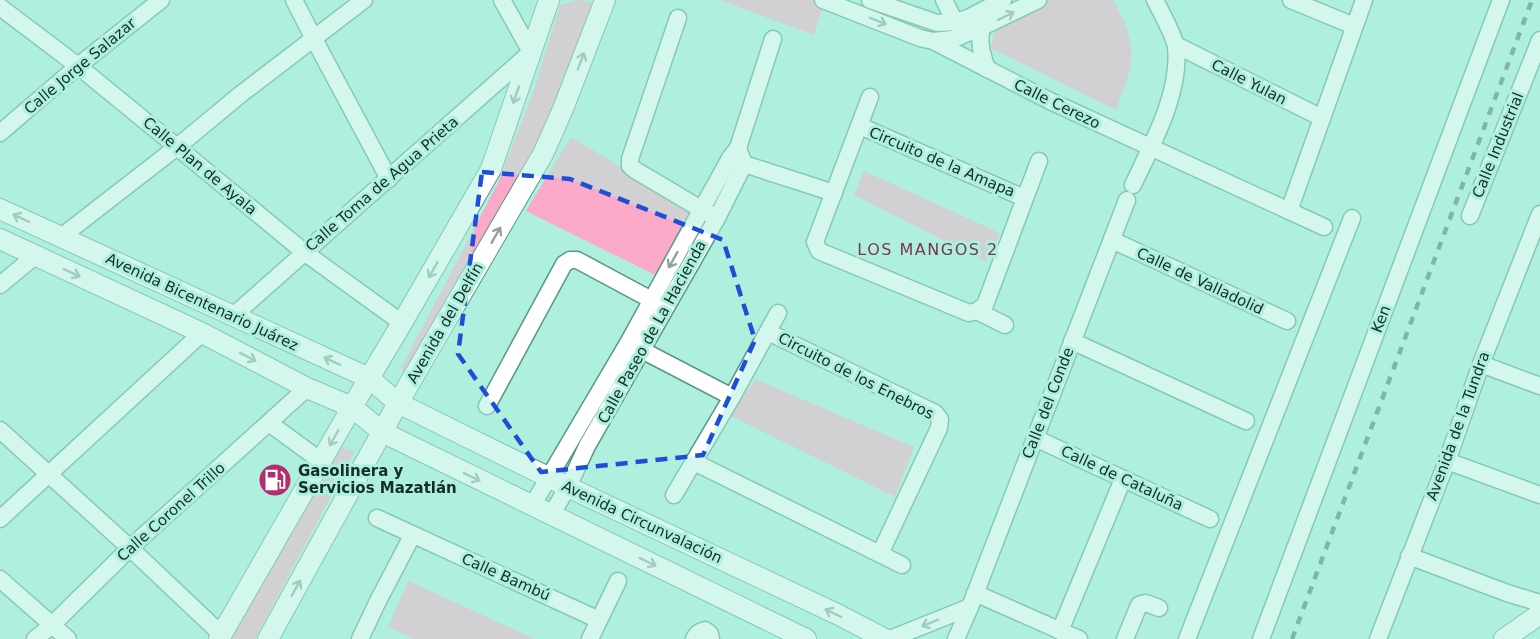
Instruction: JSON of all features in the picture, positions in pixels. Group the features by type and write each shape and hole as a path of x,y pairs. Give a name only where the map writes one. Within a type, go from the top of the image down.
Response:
{"street":[{"name":"Calle Jorge Salazar","path":"0,133 78,66 161,0"},
{"path":"294,0 389,179"},
{"path":"61,237 177,147 240,94 364,0"},
{"path":"502,0 531,52"},
{"path":"0,430 130,548 220,637 491,169 549,0"},
{"name":"Avenida del Delfín","path":"268,639 398,403 543,154 563,109 604,0"},
{"name":"Calle Cerezo","path":"824,0 933,41 1050,101 1324,227"},
{"path":"870,0 937,23 955,22 968,18 1003,0"},
{"path":"944,0 955,22"},
{"path":"933,41 953,39 1038,0"},
{"path":"1155,0 1176,45"},
{"path":"1291,0 1354,26"},
{"path":"1289,212 1364,0"},
{"name":"Ken","path":"1261,639 1501,0"},
{"name":"Calle Plan de Ayala","path":"0,7 78,66 304,252 402,323"},
{"path":"678,18 630,159 630,166 709,214"},
{"path":"982,27 979,38 987,69"},
{"name":"Calle Paseo de La Hacienda","path":"532,506 548,477 580,442 709,214 737,157 773,39"},
{"name":"Calle Industrial","path":"1470,216 1540,40"},
{"name":"Calle Yulan","path":"1176,45 1322,118"},
{"name":"Calle del Conde","path":"973,600 1130,192 1169,102 1176,71 1176,45"},
{"name":"Calle Toma de Agua Prieta","path":"233,316 531,52"},
{"path":"870,97 815,242 819,251 969,313 977,311 1005,326"},
{"name":"Circuito de la Amapa","path":"860,126 1024,198"},
{"path":"737,157 834,194"},
{"name":"Circuito de la Amapa","path":"977,311 985,305 1039,161"},
{"name":"Avenida Bicentenario Juárez","path":"0,208 369,378 398,403"},
{"name":"Avenida de la Tundra","path":"1378,639 1447,461 1481,364 1532,256 1540,214"},
{"path":"1187,639 1352,218"},
{"name":"Avenida Bicentenario Juárez","path":"0,239 202,333 308,388 352,407 382,432"},
{"name":"Calle de Valladolid","path":"1112,240 1287,321"},
{"path":"0,285 35,256"},
{"path":"488,406 564,264 577,260 658,303"},
{"path":"674,495 778,313"},
{"name":"Circuito de los Enebros","path":"768,332 935,413 940,419 939,428 880,554"},
{"path":"0,519 202,333"},
{"path":"1072,341 1246,421"},
{"path":"635,346 732,397"},
{"path":"1481,364 1540,386"},
{"name":"Calle Coronel Trillo","path":"35,639 130,548 308,388"},
{"name":"Avenida Circunvalación","path":"398,403 885,639"},
{"path":"269,423 321,461"},
{"path":"382,432 806,639"},
{"name":"Calle de Cataluña","path":"1035,438 1210,519"},
{"name":"Calle Paseo de La Hacienda","path":"551,515 568,487 580,442"},
{"path":"1447,461 1540,495"},
{"path":"694,462 902,565"},
{"path":"1060,631 1124,479"},
{"name":"Calle Bambú","path":"377,518 599,620"},
{"path":"360,639 412,536"},
{"path":"1409,556 1540,603"},
{"path":"0,579 68,639"},
{"path":"590,639 618,581"},
{"path":"956,639 973,600"},
{"path":"890,639 973,600 1079,639"},
{"path":"1125,639 1139,605 1146,603 1159,608"},
{"path":"1504,639 1540,614"},
{"path":"694,639 705,630 710,634 711,639"}],"highlighted area":[{"path":"482,172 570,179 723,240 755,340 703,455 541,472 458,354"}],"shaded area":[{"path":"578,0 595,3 536,148 406,378 401,368 498,183 533,93 560,5"},
{"path":"720,0 812,0 824,4 814,35"},
{"path":"1050,0 1113,0 1127,27 1132,53 1127,78 1116,110 990,48 997,25"},
{"path":"571,137 692,210 655,275 526,211"},
{"path":"864,171 1000,233 986,262 854,195"},
{"path":"755,379 914,447 895,497 731,416"},
{"path":"339,443 345,449 355,451 255,639 229,639"},
{"path":"408,581 534,639 413,639 388,627"}],"railway":[{"path":"1292,639 1532,0"}],"place":[{"name":"Gasolinera y Servicios Mazatlán","path":"275,480"}],"district":[{"name":"LOS MANGOS 2","path":"928,249"}]}
